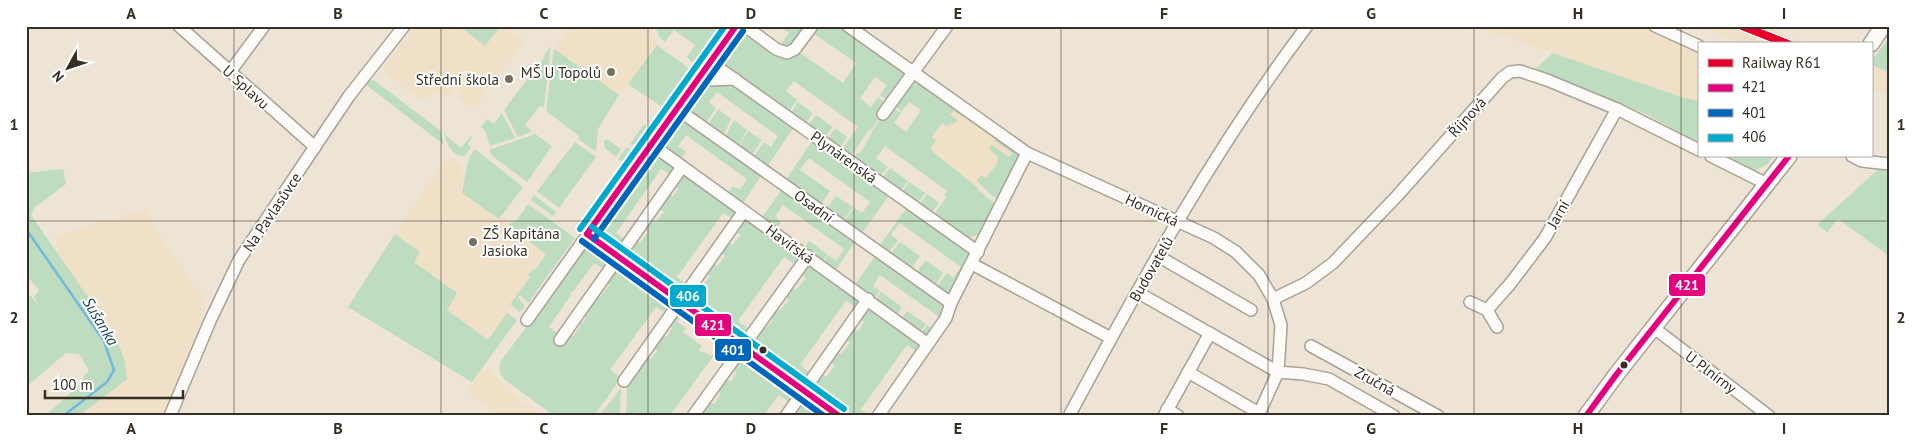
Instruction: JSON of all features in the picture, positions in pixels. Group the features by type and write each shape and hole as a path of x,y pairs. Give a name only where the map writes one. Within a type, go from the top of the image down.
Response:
{"street":[{"name":"U Splavu","path":"179,26 315,147"},
{"path":"230,72 264,26"},
{"name":"Na Pavlasůvce","path":"170,416 210,321 239,260 349,96 404,26"},
{"path":"527,320 736,26"},
{"path":"746,26 776,49 787,53 796,49 812,26"},
{"name":"Hornická","path":"848,26 1027,153 1214,238 1236,252 1259,274 1273,299 1281,325 1278,372 1259,414"},
{"path":"883,114 947,26"},
{"name":"Budovatelů","path":"1069,416 1111,338 1178,222 1245,113 1306,26"},
{"path":"1654,26 1698,46"},
{"name":"Plynárenská","path":"713,58 720,69 735,80 978,252"},
{"name":"Říjnová","path":"1273,299 1306,283 1333,263 1397,196 1502,78 1510,72 1520,70 1548,80 1617,109 1698,150"},
{"path":"696,83 707,80 735,80"},
{"name":"Osadní","path":"677,109 951,303"},
{"name":"Jarní","path":"1487,310 1510,284 1544,238 1617,109"},
{"name":"Havířská","path":"651,144 928,344"},
{"path":"878,416 946,318 951,303 1027,153"},
{"path":"1714,158 1767,184"},
{"path":"1586,416 1787,158"},
{"path":"1856,158 1862,161 1889,164"},
{"path":"560,340 682,167"},
{"path":"624,381 744,210"},
{"path":"587,234 839,416"},
{"path":"693,416 808,256"},
{"path":"1158,256 1251,310"},
{"path":"972,264 1111,338"},
{"path":"1138,292 1278,372"},
{"path":"786,416 868,299"},
{"path":"1470,302 1487,310 1496,327"},
{"name":"U Plnírny","path":"1654,328 1769,416"},
{"path":"1178,416 1166,413 1210,333"},
{"name":"Zručná","path":"1311,346 1438,416"},
{"path":"1188,372 1259,414"},
{"name":"Zručná","path":"1278,372 1329,378 1394,416"}],"shaded area":[{"path":"416,26 512,26 510,30 525,41 473,109 458,98 461,92 456,88 447,98 436,90 423,102 386,74 385,65"},
{"name":"MŠ U Topolů","path":"570,26 650,26 657,45 619,95 554,49"},
{"path":"1474,26 1646,26 1698,51 1698,101 1681,97"},
{"path":"1698,26 1763,26 1806,42 1741,42"},
{"path":"1872,65 1889,72 1889,95 1872,89"},
{"path":"952,108 1016,153 1009,161 997,164 978,189 934,153 931,147 932,137"},
{"name":"ZŠ Kapitána Jasioka","path":"450,156 462,165 461,189 552,250 488,340 446,310 457,293 414,262 420,252 395,234 437,171"},
{"path":"148,208 157,232 206,302 166,416 80,416 127,379 125,361 115,336 62,260 55,236"},
{"path":"485,367 517,397 543,416 499,416 466,391"}],"green space":[{"path":"459,26 501,26 485,46"},
{"path":"655,26 727,26 697,67 687,57 695,45 674,30 665,42 660,38"},
{"path":"779,26 809,26 790,50 780,45 789,33"},
{"path":"815,26 837,26 905,76 887,101 880,95 887,85 875,77 860,98 871,107 878,97 886,103 877,122 868,131 850,158 840,152 858,127 794,81 786,91 797,100 788,113 724,67 720,56 742,29 795,53 802,54 843,83 856,63 813,33"},
{"path":"1889,38 1889,72 1872,65 1872,60"},
{"path":"657,45 694,72 666,110 628,84"},
{"path":"551,46 544,108 540,106 525,125 532,131 518,137 504,110"},
{"path":"554,49 619,95 598,129 596,152 578,139 579,136 546,111"},
{"path":"1553,53 1681,97 1698,101 1698,142 1646,114 1535,69"},
{"path":"371,80 375,81 441,131 444,145 365,84"},
{"path":"732,83 790,123 791,127 792,124 794,127 767,167 753,158 764,142 771,147 778,136 717,92 709,102 716,108 706,123 684,108 697,88 702,84"},
{"path":"913,83 918,84 965,118 953,111 950,115 959,121 946,126 942,123 932,137 936,141 931,147 934,153 998,205 987,228 973,237 965,238 932,217 947,197 944,195 947,191 885,146 876,158 888,167 878,179 852,160 861,152 882,117 893,108 901,113 894,123 906,132 921,110 909,102 902,111 895,106"},
{"path":"798,102 813,113 805,125 790,114"},
{"path":"718,109 731,119 723,136 708,125"},
{"path":"502,113 515,138 490,146 485,131 481,127 487,119 494,124"},
{"path":"816,115 833,127 824,139 807,127"},
{"path":"682,116 763,173 741,206 726,195 733,186 740,190 747,179 686,135 678,146 686,152 679,162 661,141 676,118"},
{"path":"734,120 747,130 738,147 725,137"},
{"path":"644,124 653,131 639,150 630,144"},
{"path":"835,128 847,137 838,150 826,141"},
{"path":"748,131 762,140 751,156 739,147"},
{"path":"534,133 552,146 527,182 491,155 489,150 533,135"},
{"path":"444,134 461,148 471,136 472,138 468,144 471,147 465,156 460,156 453,152"},
{"path":"607,139 621,149 616,157 605,148 604,141"},
{"path":"996,139 1021,157 999,200 977,181 981,175 986,178 997,164 998,157 990,150 991,144 1009,157 1012,153 995,141"},
{"path":"812,141 886,193 888,197 862,233 843,223 854,208 862,213 870,202 809,158 800,169 796,167 830,191 820,206 786,180"},
{"path":"575,142 596,157 559,208 537,191"},
{"path":"627,147 636,154 628,165 618,159"},
{"path":"475,149 523,187 499,219 462,193 467,165"},
{"path":"655,155 665,159 678,169 672,176 661,169 616,233 626,241 621,248 603,233 603,228"},
{"path":"1729,158 1772,158 1768,164 1754,171"},
{"path":"1884,164 1889,164 1889,256 1838,219 1827,232 1817,225"},
{"path":"890,168 908,181 899,193 882,178"},
{"path":"63,169 66,184 35,207 31,215 115,336 125,361 127,379 79,416 45,416 76,388 89,370 79,354 66,353 26,387 26,300 31,295 39,307 34,297 39,290 26,275 26,173"},
{"path":"682,171 733,207 735,215 734,220 723,213 677,277 688,285 683,292 627,252 636,240 640,243 648,232 644,228 651,219 656,222 664,212 658,208 668,193 673,196 678,189 673,185"},
{"path":"909,182 925,193 917,204 901,194"},
{"path":"782,189 856,240 835,271 822,264 828,255 836,261 844,249 783,205 775,216 781,222 775,231 761,219"},
{"path":"927,194 939,203 930,215 918,207"},
{"path":"534,195 556,212 553,216 531,200"},
{"path":"836,196 853,207 842,222 826,210"},
{"path":"528,204 575,238 528,303 520,295 518,297 525,307 520,312 511,303 530,277 528,275 533,269 535,270 546,254 509,226 511,224 509,223 516,221"},
{"path":"907,207 968,252 969,255 950,297 935,289 947,273 953,278 961,267 900,223 891,235 898,240 887,255 878,248"},
{"path":"749,220 801,257 795,264 784,257 738,321 749,329 744,336 687,295 696,283 702,286 710,276 705,272 712,262 718,266 725,256 719,250 727,242 732,245 741,235 733,229 740,223"},
{"path":"395,234 420,252 414,262 457,293 447,310 488,340 507,313 517,320 472,382 348,307"},
{"path":"809,241 827,254 821,263 803,250"},
{"path":"900,242 920,256 910,270 889,256"},
{"path":"586,246 610,263 605,270 594,263 572,291 549,327 565,339 569,333 573,336 581,325 577,322 578,320 582,323 586,318 582,314 597,294 600,297 609,285 605,282 617,268 671,307 667,314 656,307 610,370 621,378 594,416 554,416 504,379 499,371 500,362 561,281 563,282 564,277"},
{"path":"877,254 947,305 943,319 930,339 921,334 927,325 934,330 942,319 880,275 873,286 880,291 873,300 854,286"},
{"path":"926,260 943,273 934,287 915,274"},
{"path":"807,261 861,300 857,308 846,301 800,365 810,373 806,380 750,340 762,325 766,328 773,320 768,316 774,306 780,310 789,300 783,295 790,285 796,290 806,278 799,272"},
{"path":"881,292 902,307 896,316 875,301"},
{"path":"870,306 921,344 918,353 907,345 861,409 870,416 855,416 811,384 820,372 826,377 835,366 829,360 835,351 841,354 850,343 843,336 851,326 858,331 864,322 858,317"},
{"path":"676,310 682,315 677,322 686,328 683,332 702,346 699,350 702,353 704,352 712,356 722,343 733,352 728,358 717,351 671,414 673,416 626,416 627,385 645,355 651,359 657,351 651,345 660,333 667,337 672,328 667,323"},
{"path":"907,311 926,324 919,333 901,320"},
{"path":"739,355 796,396 789,402 779,395 763,416 705,416 706,414 700,409 707,399 714,404 721,394 715,389 723,377 731,382 737,372 730,367"},
{"path":"621,388 620,416 599,416"},
{"path":"799,399 823,416 793,416"}],"waterway":[{"name":"Sušanka","path":"26,229 104,341 114,370 107,382 63,416"}],"rail line":[{"name":"R61","path":"1742,26 1783,42"}],"transit line":[{"name":"406","path":"580,229 725,26"},
{"name":"421","path":"587,234 736,26"},
{"name":"401","path":"594,239 743,31"},
{"name":"421","path":"1586,416 1616,375 1787,158"},
{"name":"406","path":"592,227 844,409"},
{"name":"421","path":"587,234 839,416"},
{"name":"401","path":"582,241 824,416"}],"place":[{"name":"MŠ U Topolů","path":"611,72"},
{"name":"Střední škola","path":"509,79"},
{"name":"ZŠ Kapitána Jasioka","path":"473,242"}]}
